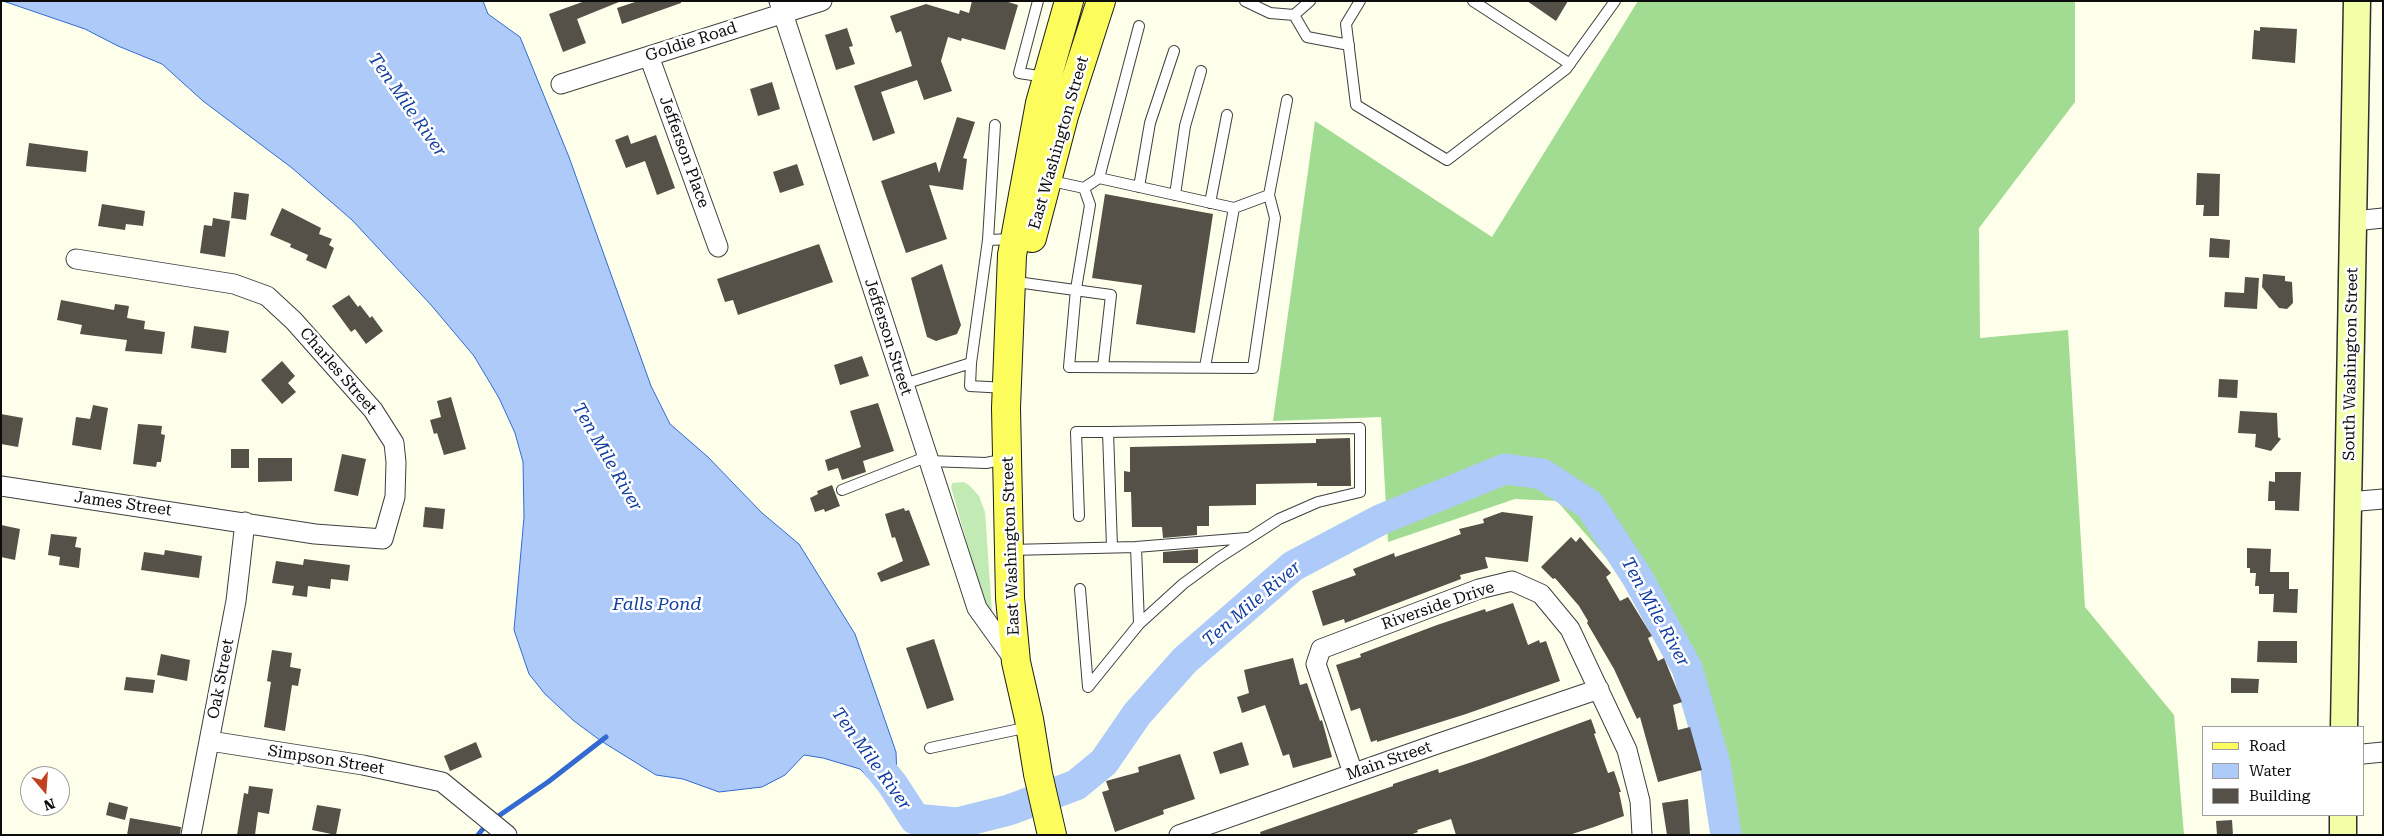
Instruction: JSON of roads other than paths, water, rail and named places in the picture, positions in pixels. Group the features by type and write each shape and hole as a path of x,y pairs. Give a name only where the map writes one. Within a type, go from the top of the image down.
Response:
{"main road":[{"name":"East Washington Street","path":"1048,829 1030,727 1016,662 1010,598 1007,381 1012,255 1040,103 1069,1"},
{"name":"East Washington Street","path":"1007,381 1032,236 1064,116 1101,1"},
{"name":"South Washington Street","path":"2344,726 2357,1"},
{"path":"2343,816 2344,835"}],"street":[{"name":"Goldie Road","path":"561,84 650,56 781,7 822,1"},
{"name":"Jefferson Street","path":"781,7 977,608 1016,662"},
{"name":"Jefferson Place","path":"650,56 718,248"},
{"path":"2354,221 2383,218"},
{"name":"Charles Street","path":"76,259 234,284 267,296 294,321 374,410 394,443 396,462 395,498 383,539 315,534 245,522"},
{"name":"James Street","path":"1,486 245,522"},
{"path":"2348,502 2383,499"},
{"name":"Oak Street","path":"191,835 236,601 245,522"},
{"name":"Riverside Drive","path":"1353,773 1316,664 1321,649 1479,589 1512,581 1541,594 1570,629 1628,750 1640,801 1636,833"},
{"name":"Main Street","path":"1179,835 1215,829 1353,773 1600,690"},
{"name":"Simpson Street","path":"210,741 363,765 442,782 507,835"},
{"path":"2364,754 2383,752"}],"lane":[{"path":"1038,1 1019,72 1047,77"},
{"path":"1244,1 1270,13 1294,15 1310,1"},
{"path":"1360,1 1346,24 1356,106 1448,160 1570,64 1615,1"},
{"path":"1473,1 1570,64"},
{"path":"1294,15 1307,37 1349,45"},
{"path":"1047,180 1084,188 1099,178 1139,26"},
{"path":"1139,187 1150,123 1174,51"},
{"path":"1175,195 1185,126 1201,71"},
{"path":"1084,188 1090,205 1076,289 1069,367 1253,368 1275,218 1269,195 1287,100"},
{"path":"1210,203 1227,115"},
{"path":"996,125 988,240 970,386 1007,381"},
{"path":"1099,178 1234,208 1269,195"},
{"path":"1205,367 1234,208"},
{"path":"988,240 1015,239"},
{"path":"1024,283 1111,295 1103,367"},
{"path":"904,384 972,363"},
{"path":"1079,516 1076,432 1360,428 1360,492 1318,502 1279,519 1247,538 1183,584 1139,624 1088,687 1080,589"},
{"path":"1108,432 1112,547"},
{"path":"842,490 927,459 986,463 1007,459"},
{"path":"1009,550 1136,547 1247,538"},
{"path":"1136,547 1139,624"},
{"path":"930,748 1030,727"}],"water":[{"name":"Falls Pond","path":"3,1 483,1 488,14 520,37 569,157 651,386 670,424 708,457 762,513 799,544 855,634 896,752 897,778 893,785 882,792 860,769 823,758 804,755 785,775 762,787 719,792 683,779 656,775 601,741 574,721 545,694 529,674 514,630 524,517 523,462 515,433 499,398 474,356 431,305 352,220 292,168 203,101 162,64 118,46 85,29"}],"waterway":[{"name":"Ten Mile River","path":"867,752 893,785 915,819 957,823 1009,810 1076,785 1104,762 1137,714 1185,660 1293,566 1382,519 1505,469 1542,474 1590,505 1637,577 1687,668 1715,764 1726,835"},
{"path":"497,817 548,782 606,737"},
{"path":"478,835 486,825"}]}
